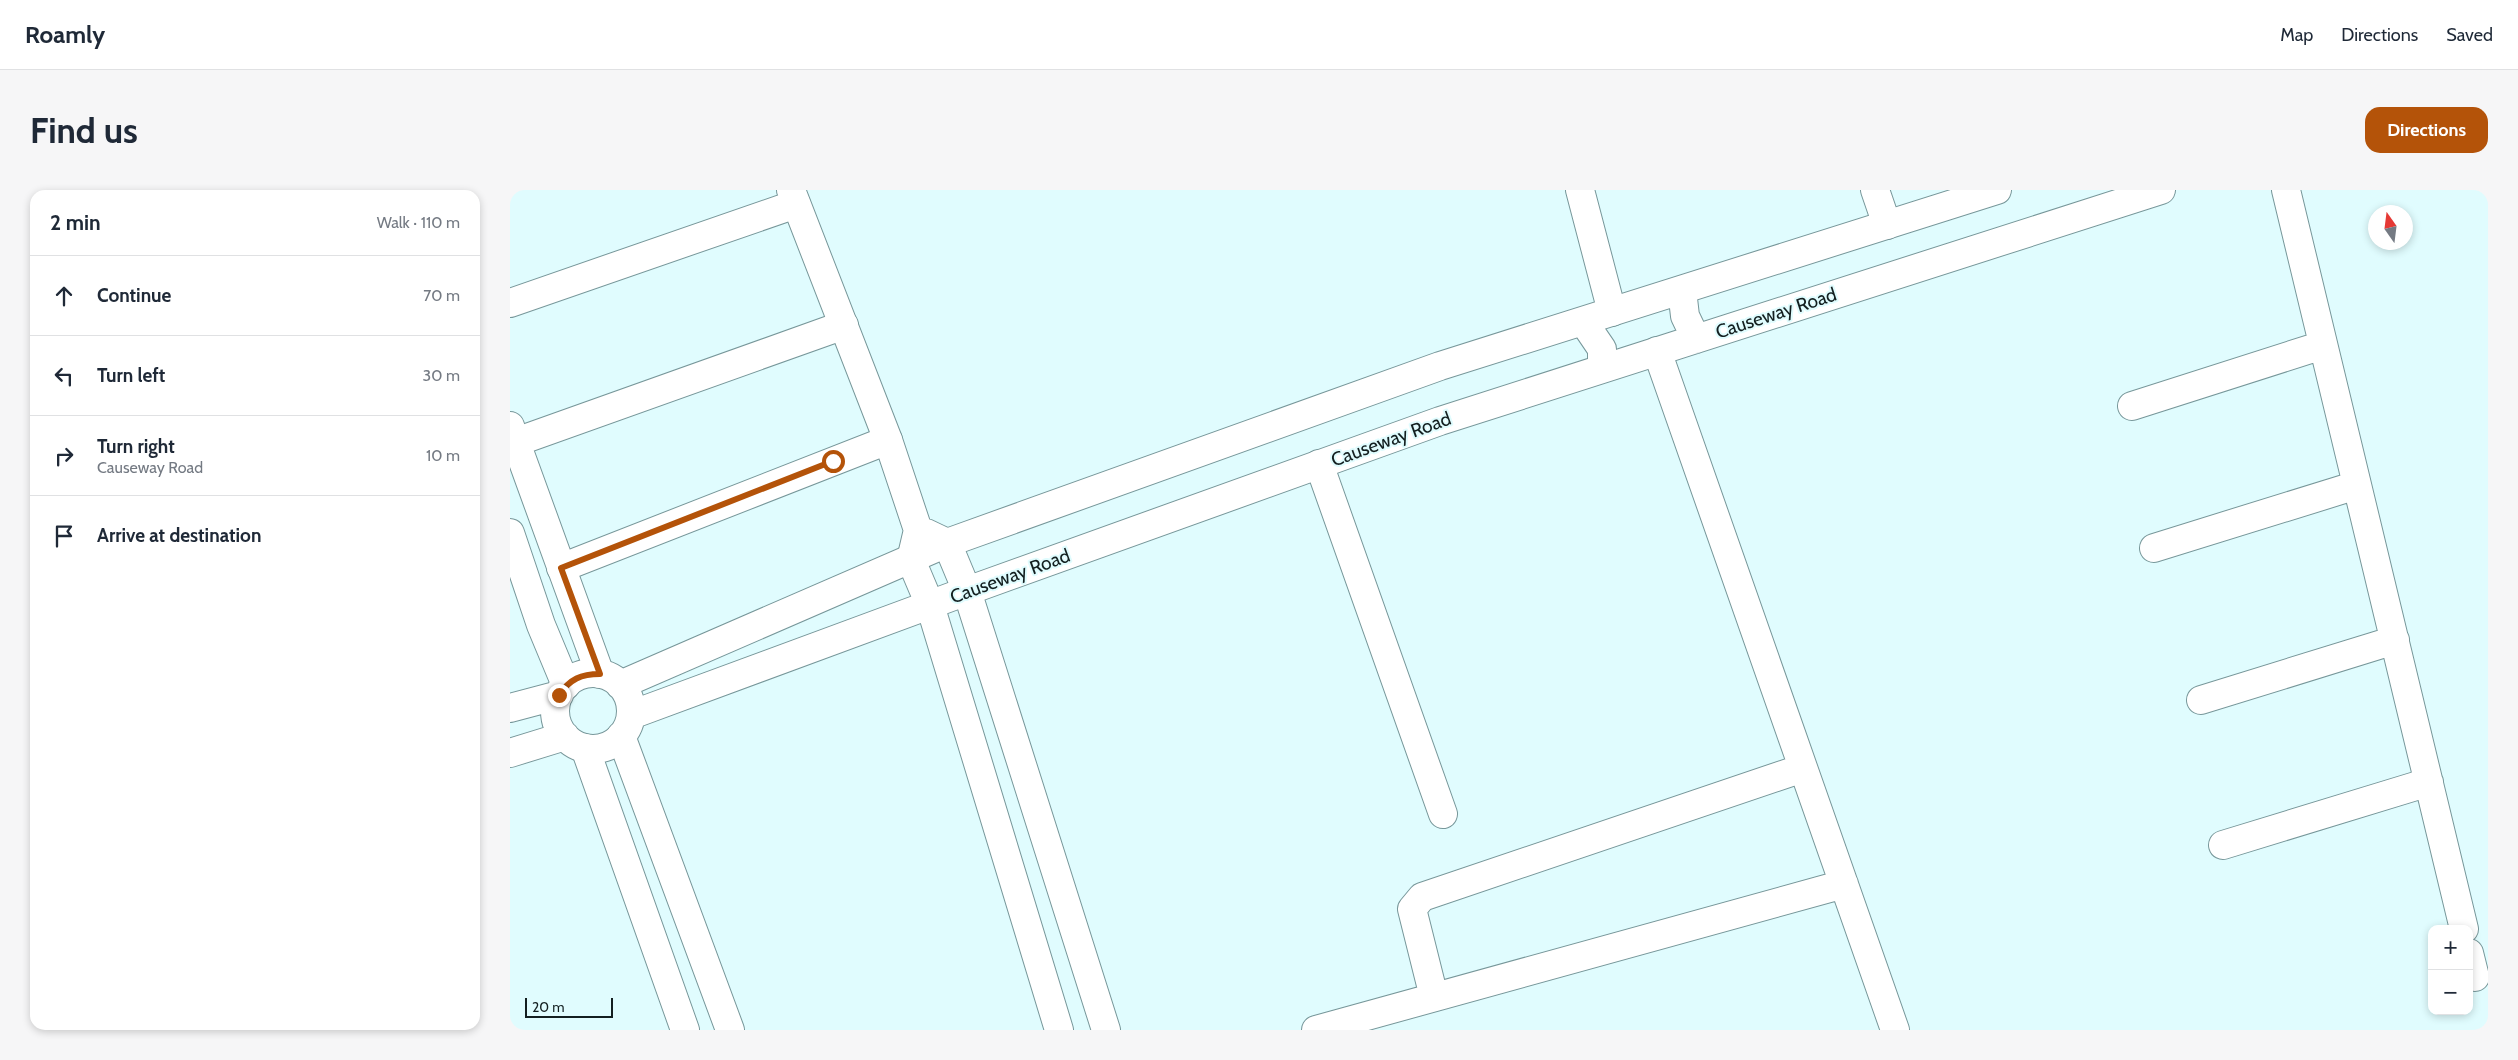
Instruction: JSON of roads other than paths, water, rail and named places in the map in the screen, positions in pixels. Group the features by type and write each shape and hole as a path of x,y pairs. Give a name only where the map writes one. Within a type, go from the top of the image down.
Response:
{"street":[{"path":"1580,190 1612,312"},
{"path":"1875,190 1887,225"},
{"path":"510,708 562,690 576,677 588,674 610,679 911,560 947,543 1431,369 1997,190"},
{"name":"Causeway Road","path":"510,754 575,742 599,748 611,744 626,726 930,605 1319,464 1440,421 2161,190"},
{"path":"2286,190 2463,925"},
{"path":"510,303 794,197 888,440 918,530 911,560 930,605 1059,1030"},
{"path":"1682,290 1685,316 1696,339"},
{"path":"1584,321 1602,349 1602,369"},
{"path":"730,1030 626,726 627,694 610,679 561,568 513,434 844,325"},
{"path":"2132,406 2323,345"},
{"path":"1657,351 1895,1030"},
{"path":"561,568 888,440"},
{"path":"1319,464 1443,814"},
{"path":"2154,548 2357,485"},
{"path":"918,530 947,543 967,591 1106,1030"},
{"path":"510,533 562,690 555,716 575,742 685,1030"},
{"path":"2201,700 2395,640"},
{"path":"1434,997 1412,908 1422,897 1803,768"},
{"path":"2223,845 2430,782"},
{"path":"1316,1030 1844,884"}]}
